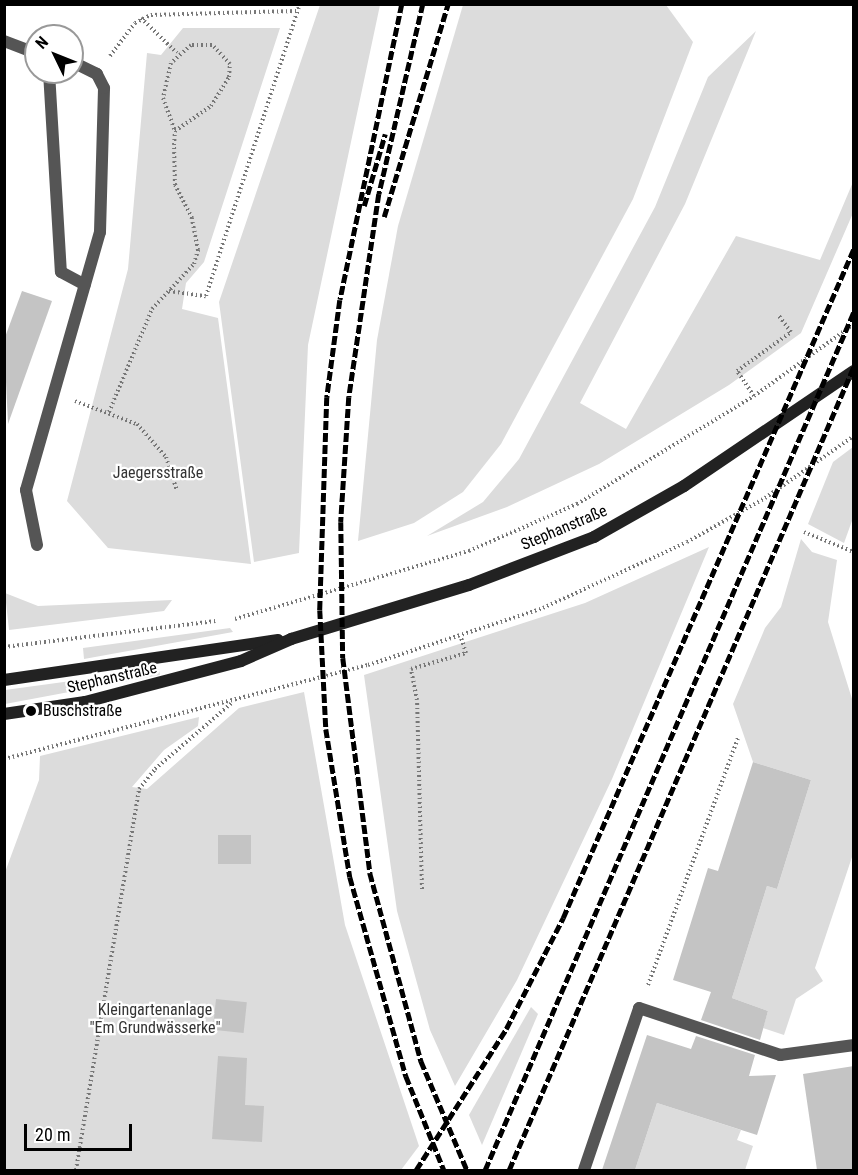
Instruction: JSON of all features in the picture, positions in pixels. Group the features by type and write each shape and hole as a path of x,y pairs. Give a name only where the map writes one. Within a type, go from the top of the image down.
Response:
{"street":[{"path":"4,42 24,49"},
{"path":"37,545 26,490 56,396 100,232 104,88 97,74 84,68"},
{"path":"51,84 61,272 86,285"},
{"name":"Stephanstraße","path":"4,714 150,687 241,661 291,639 469,585 594,537 684,486 854,371"},
{"name":"Stephanstraße","path":"4,680 291,639"},
{"path":"584,1170 639,1008 780,1055 854,1045"}],"path":[{"path":"169,291 206,296 300,4"},
{"path":"141,17 298,11"},
{"path":"141,17 177,53"},
{"path":"97,74 141,17"},
{"path":"176,131 197,119 222,93 230,64 212,45 202,43 177,53"},
{"path":"109,412 152,309 194,264 198,250 192,218 175,185 176,131 163,98 177,53"},
{"path":"754,396 737,371 791,333 779,316"},
{"path":"4,649 238,618 469,552 577,504 754,396 854,324"},
{"path":"56,396 109,412 149,434 172,468 177,490"},
{"path":"4,759 233,701 461,638 614,578 687,542 765,498 854,436"},
{"path":"804,532 854,552"},
{"path":"422,889 411,669 466,653 461,638"},
{"path":"76,1170 139,789 155,768 233,701"},
{"path":"639,1008 738,738"}],"green space":[{"path":"320,5 380,5 308,345 299,553 254,562 219,302"},
{"path":"463,5 666,5 693,42 633,199 501,444 463,492 414,523 358,541 377,340 398,226"},
{"name":"Jaegersstraße","path":"183,28 280,28 204,262 186,283 182,309 218,318 251,564 108,548 67,501 128,269 147,53 161,55"},
{"path":"756,31 685,204 580,403 626,429 736,236 820,260 853,182 853,213 801,333 729,385 599,464 507,507 427,536 483,502 519,459 655,207 708,77"},
{"path":"853,447 853,518 844,543 808,524 833,462"},
{"path":"801,539 812,552 837,560 828,622 853,702 853,854 815,968 823,981 796,999 784,1035 763,1028 768,1011 732,998 767,886 777,889 811,780 753,762 733,704 765,628 781,607"},
{"path":"709,547 612,779 517,980 455,1086 430,1030 397,911 364,675 585,603"},
{"path":"5,593 38,606 172,600 164,611 9,630"},
{"path":"230,628 233,632 84,659 83,648"},
{"path":"159,669 160,675 5,704 5,690"},
{"name":"Kleingartenanlage \"Em Grundwässerke\"","path":"304,692 345,925 419,1146 401,1170 5,1170 4,875 39,780 40,756 199,717 198,726 164,750 132,787 147,789 239,708"},
{"path":"531,1007 538,1014 482,1145 469,1115"},
{"path":"657,1103 741,1130 737,1140 753,1146 745,1170 635,1170"}],"building":[{"path":"22,291 52,301 8,424 4,340"},
{"path":"753,762 811,780 777,889 767,886 732,998 768,1011 760,1040 701,1020 711,992 673,980 708,868 718,871"},
{"path":"218,835 251,835 251,864 218,864"},
{"path":"216,999 247,1002 244,1033 213,1030"},
{"path":"647,1035 691,1049 696,1036 755,1055 749,1076 776,1075 757,1135 657,1103 635,1170 602,1170"},
{"path":"218,1056 247,1058 245,1105 264,1106 262,1142 212,1139"},
{"path":"854,1066 854,1170 817,1170 803,1074"}],"railway":[{"path":"402,4 340,300 327,397 320,610 326,729 350,877 406,1076 444,1170"},
{"path":"423,4 379,194 349,397 341,522 343,658 370,873 421,1061 467,1170"},
{"path":"384,217 448,4"},
{"path":"364,206 385,134"},
{"path":"416,1170 506,1029 563,918 854,248"},
{"path":"485,1170 854,311"},
{"path":"509,1170 854,366"}],"place":[{"name":"Buschstraße","path":"31,711"}]}
